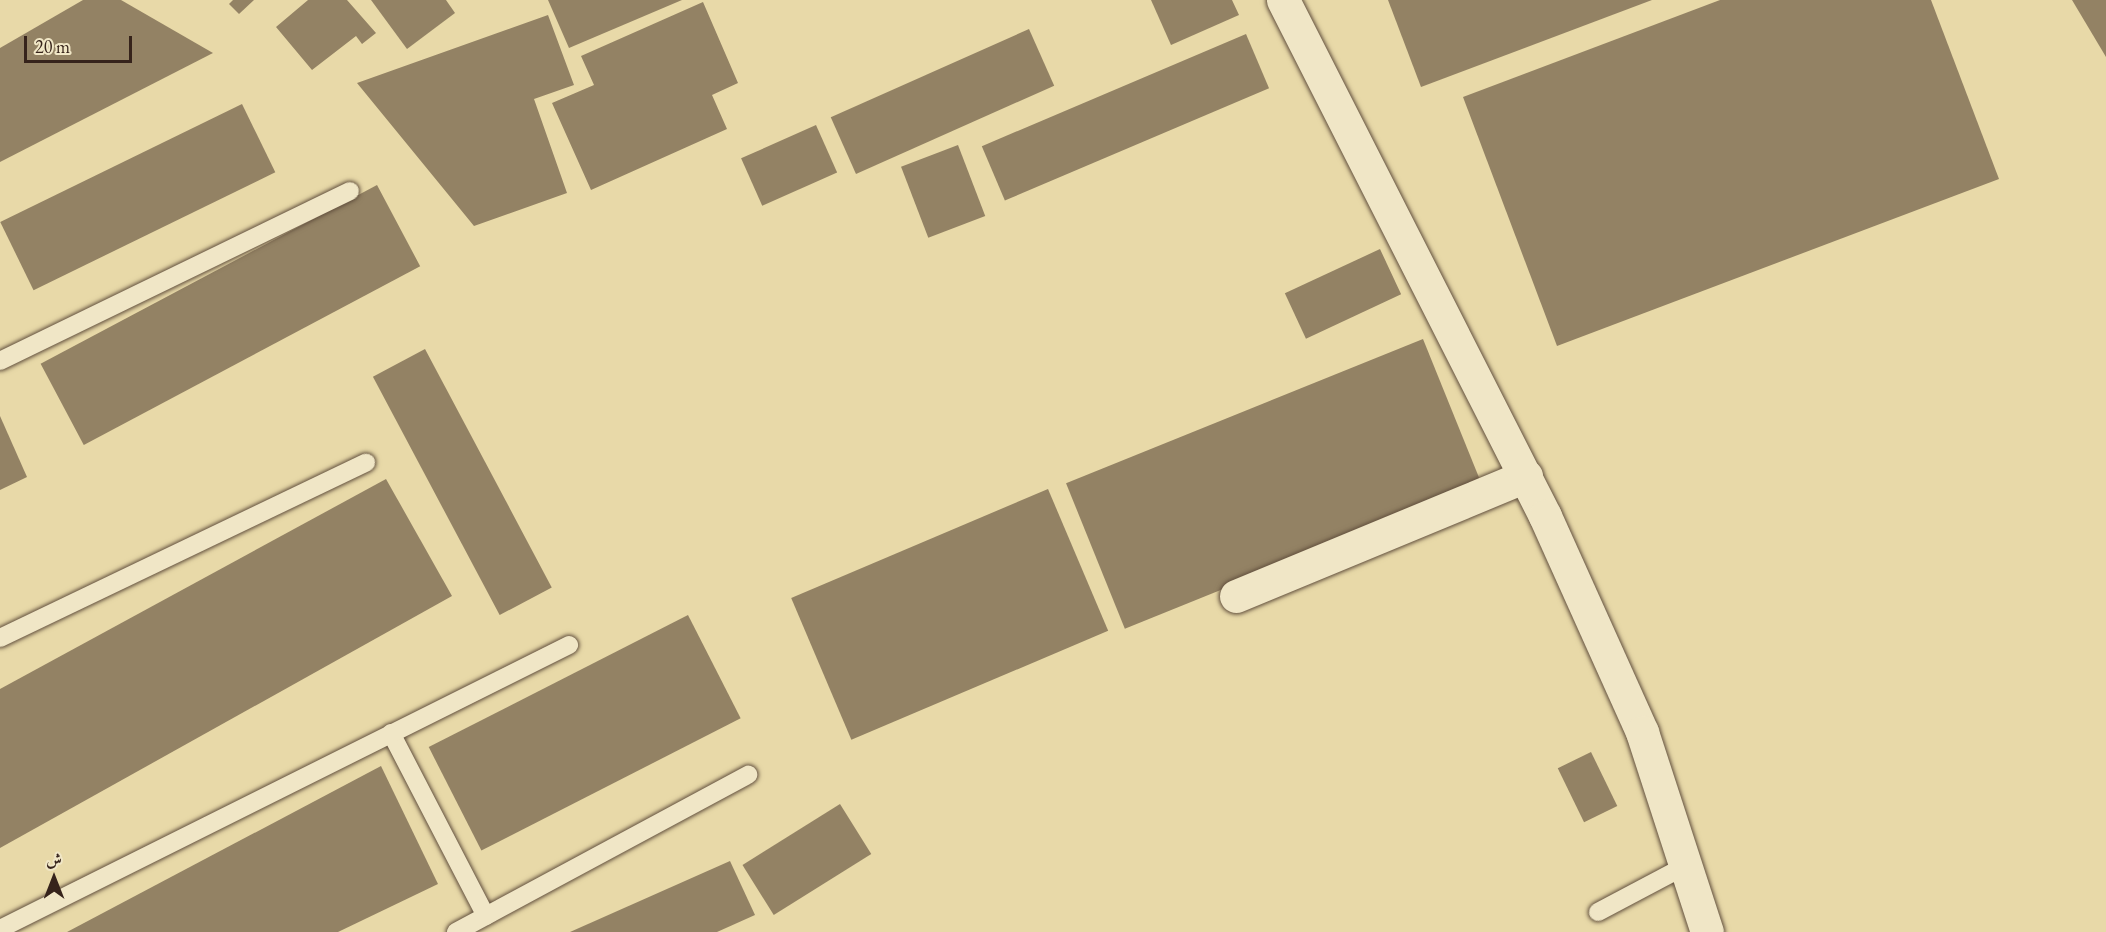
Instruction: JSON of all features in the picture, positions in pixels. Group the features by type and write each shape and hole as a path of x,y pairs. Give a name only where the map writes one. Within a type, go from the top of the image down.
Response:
{"street":[{"path":"1283,0 1526,476 1642,732 1707,932"},
{"path":"1236,596 1526,476"}],"lane":[{"path":"0,361 350,191"},
{"path":"0,638 366,463"},
{"path":"0,929 569,645"},
{"path":"391,733 486,916"},
{"path":"456,932 748,775"},
{"path":"1598,912 1685,866"}],"building":[{"path":"83,0 121,0 213,53 0,162 0,48"},
{"path":"233,0 254,0 239,14 229,4"},
{"path":"308,0 347,0 376,33 362,44 356,36 312,70 276,27"},
{"path":"371,0 446,0 455,13 407,49"},
{"path":"548,0 682,0 569,48"},
{"path":"1151,0 1232,0 1239,15 1171,45"},
{"path":"1388,0 1652,0 1421,87"},
{"path":"1720,0 1931,0 1999,179 1557,346 1463,97"},
{"path":"2072,0 2106,0 2106,57"},
{"path":"703,2 738,83 712,95 727,129 591,190 552,103 594,85 581,56"},
{"path":"548,15 574,85 534,99 567,193 474,226 357,83"},
{"path":"1029,29 1054,86 856,174 831,117"},
{"path":"1246,34 1269,88 1005,200 982,146"},
{"path":"242,104 275,172 34,290 0,222"},
{"path":"816,125 837,173 762,206 741,158"},
{"path":"958,145 985,216 928,238 901,167"},
{"path":"377,185 420,266 84,445 41,364"},
{"path":"1380,249 1401,294 1306,339 1285,293"},
{"path":"1423,339 1482,485 1125,629 1066,483"},
{"path":"425,349 552,587 500,615 373,377"},
{"path":"0,416 27,477 0,490"},
{"path":"386,479 452,596 0,848 0,689"},
{"path":"1048,489 1108,631 851,740 791,598"},
{"path":"688,615 741,718 481,850 429,747"},
{"path":"1591,752 1617,806 1584,822 1558,768"},
{"path":"381,766 438,884 338,932 67,932"},
{"path":"840,804 871,854 774,915 742,865"},
{"path":"730,861 755,915 717,932 570,932"}]}
